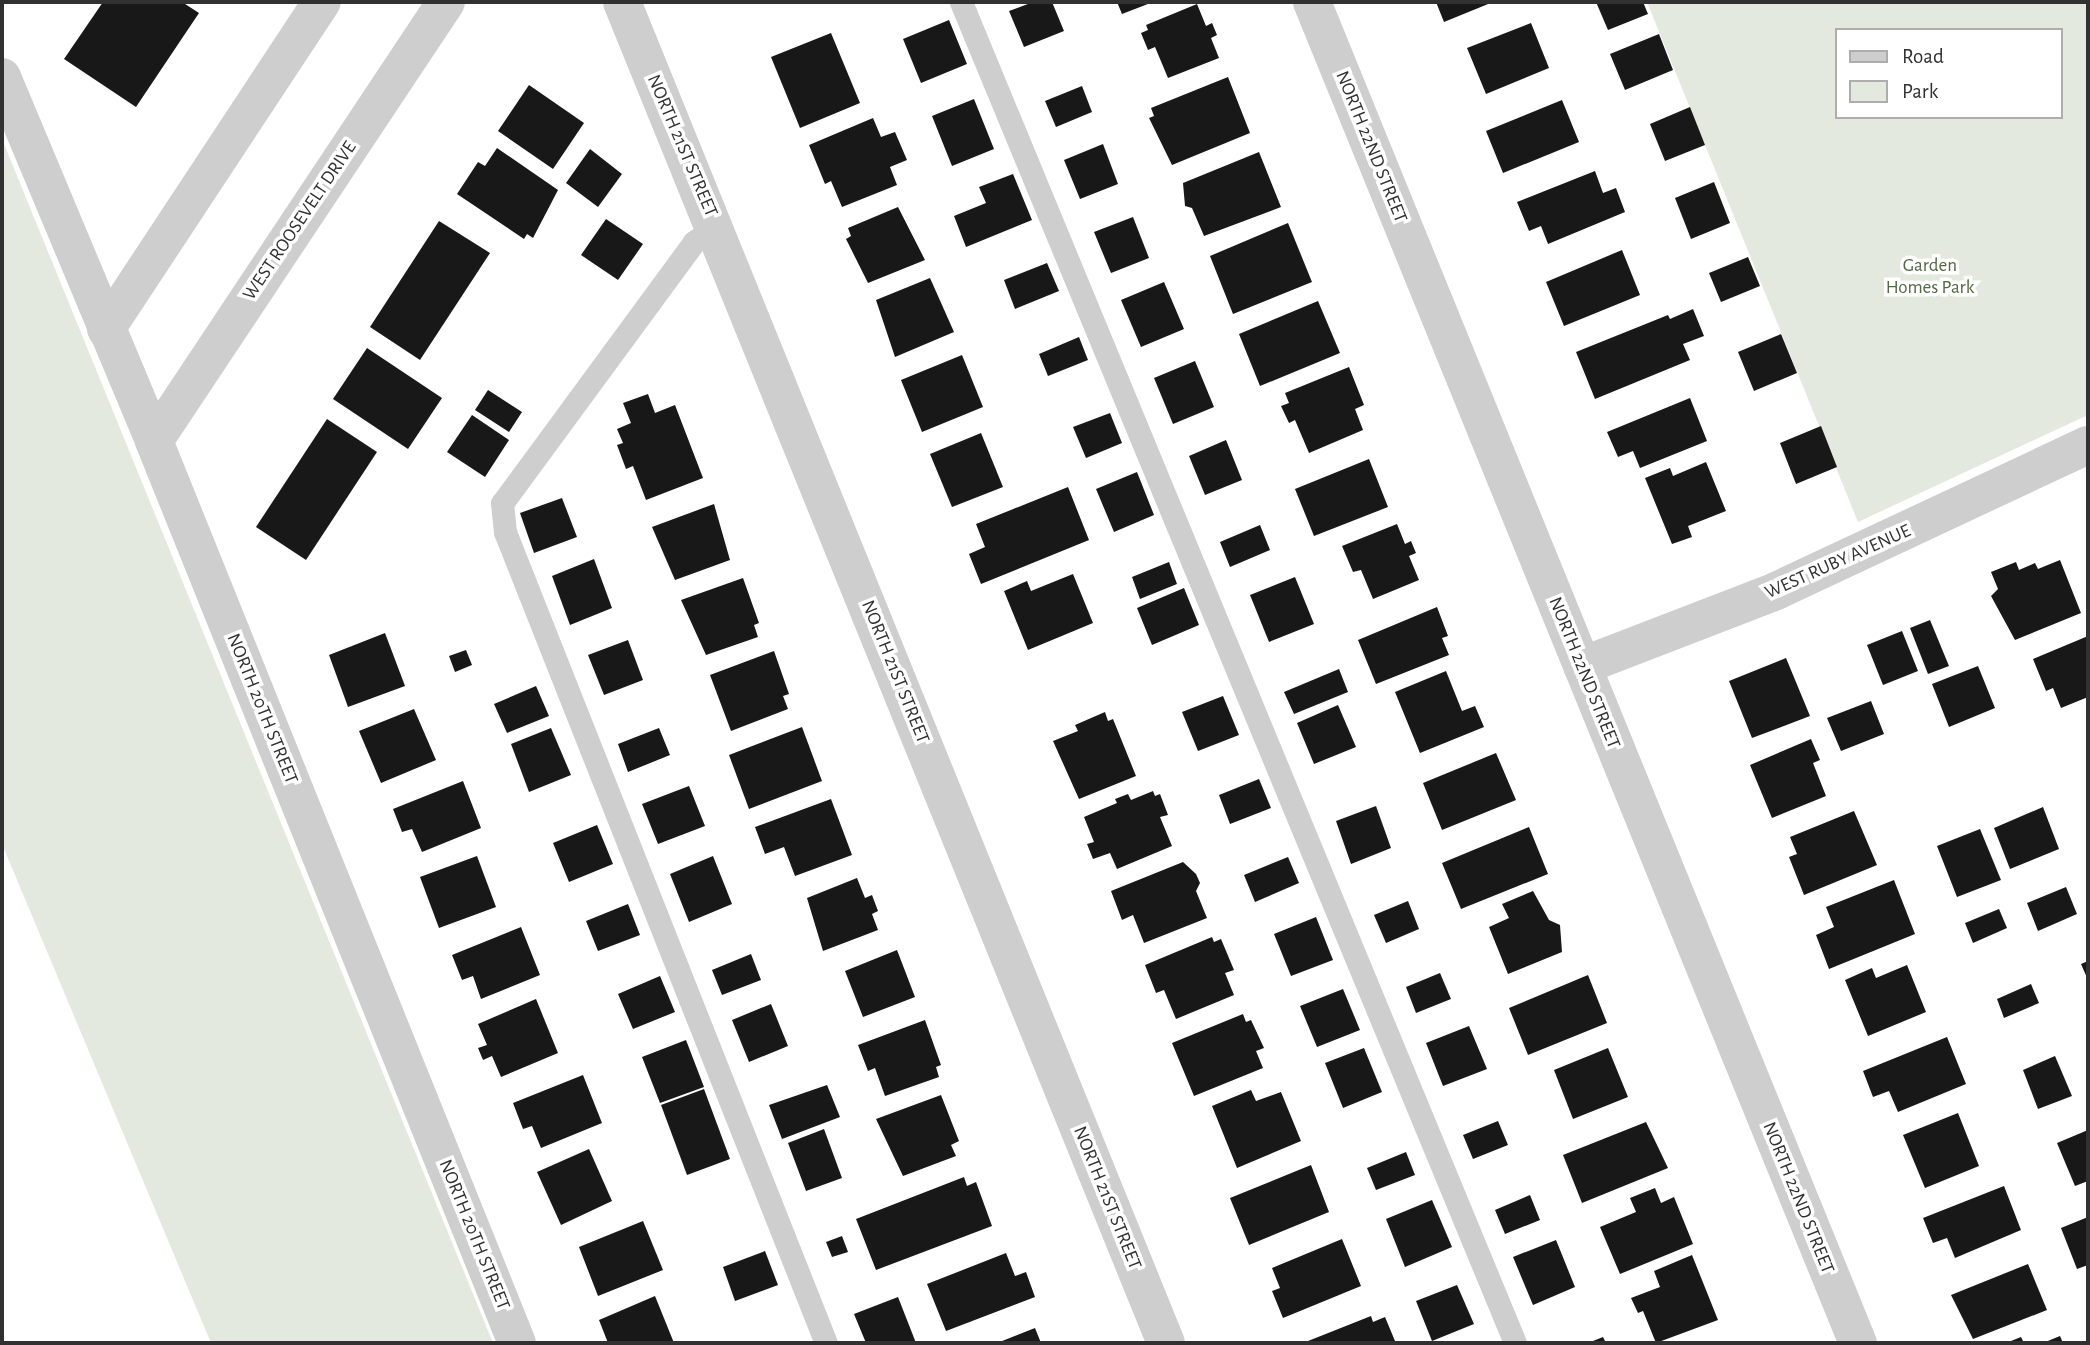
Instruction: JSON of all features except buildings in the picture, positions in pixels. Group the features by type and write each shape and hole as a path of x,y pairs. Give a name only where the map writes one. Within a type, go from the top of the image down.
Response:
{"street":[{"path":"106,329 322,2"},
{"name":"WEST ROOSEVELT DRIVE","path":"155,441 446,2"},
{"name":"NORTH 21ST STREET","path":"622,2 716,227 1166,1343"},
{"name":"NORTH 22ND STREET","path":"1312,2 1858,1343"},
{"name":"NORTH 20TH STREET","path":"2,77 155,441 517,1343"},
{"name":"WEST RUBY AVENUE","path":"1582,666 1776,591 2088,445"}],"lane":[{"path":"961,2 1515,1343"},
{"path":"716,227 687,250 502,503 505,532 826,1343"}],"green space":[{"name":"Garden Homes Park","path":"1647,2 2088,2 2088,415 1858,522"},
{"path":"2,139 493,1343 211,1343 2,844"}]}
